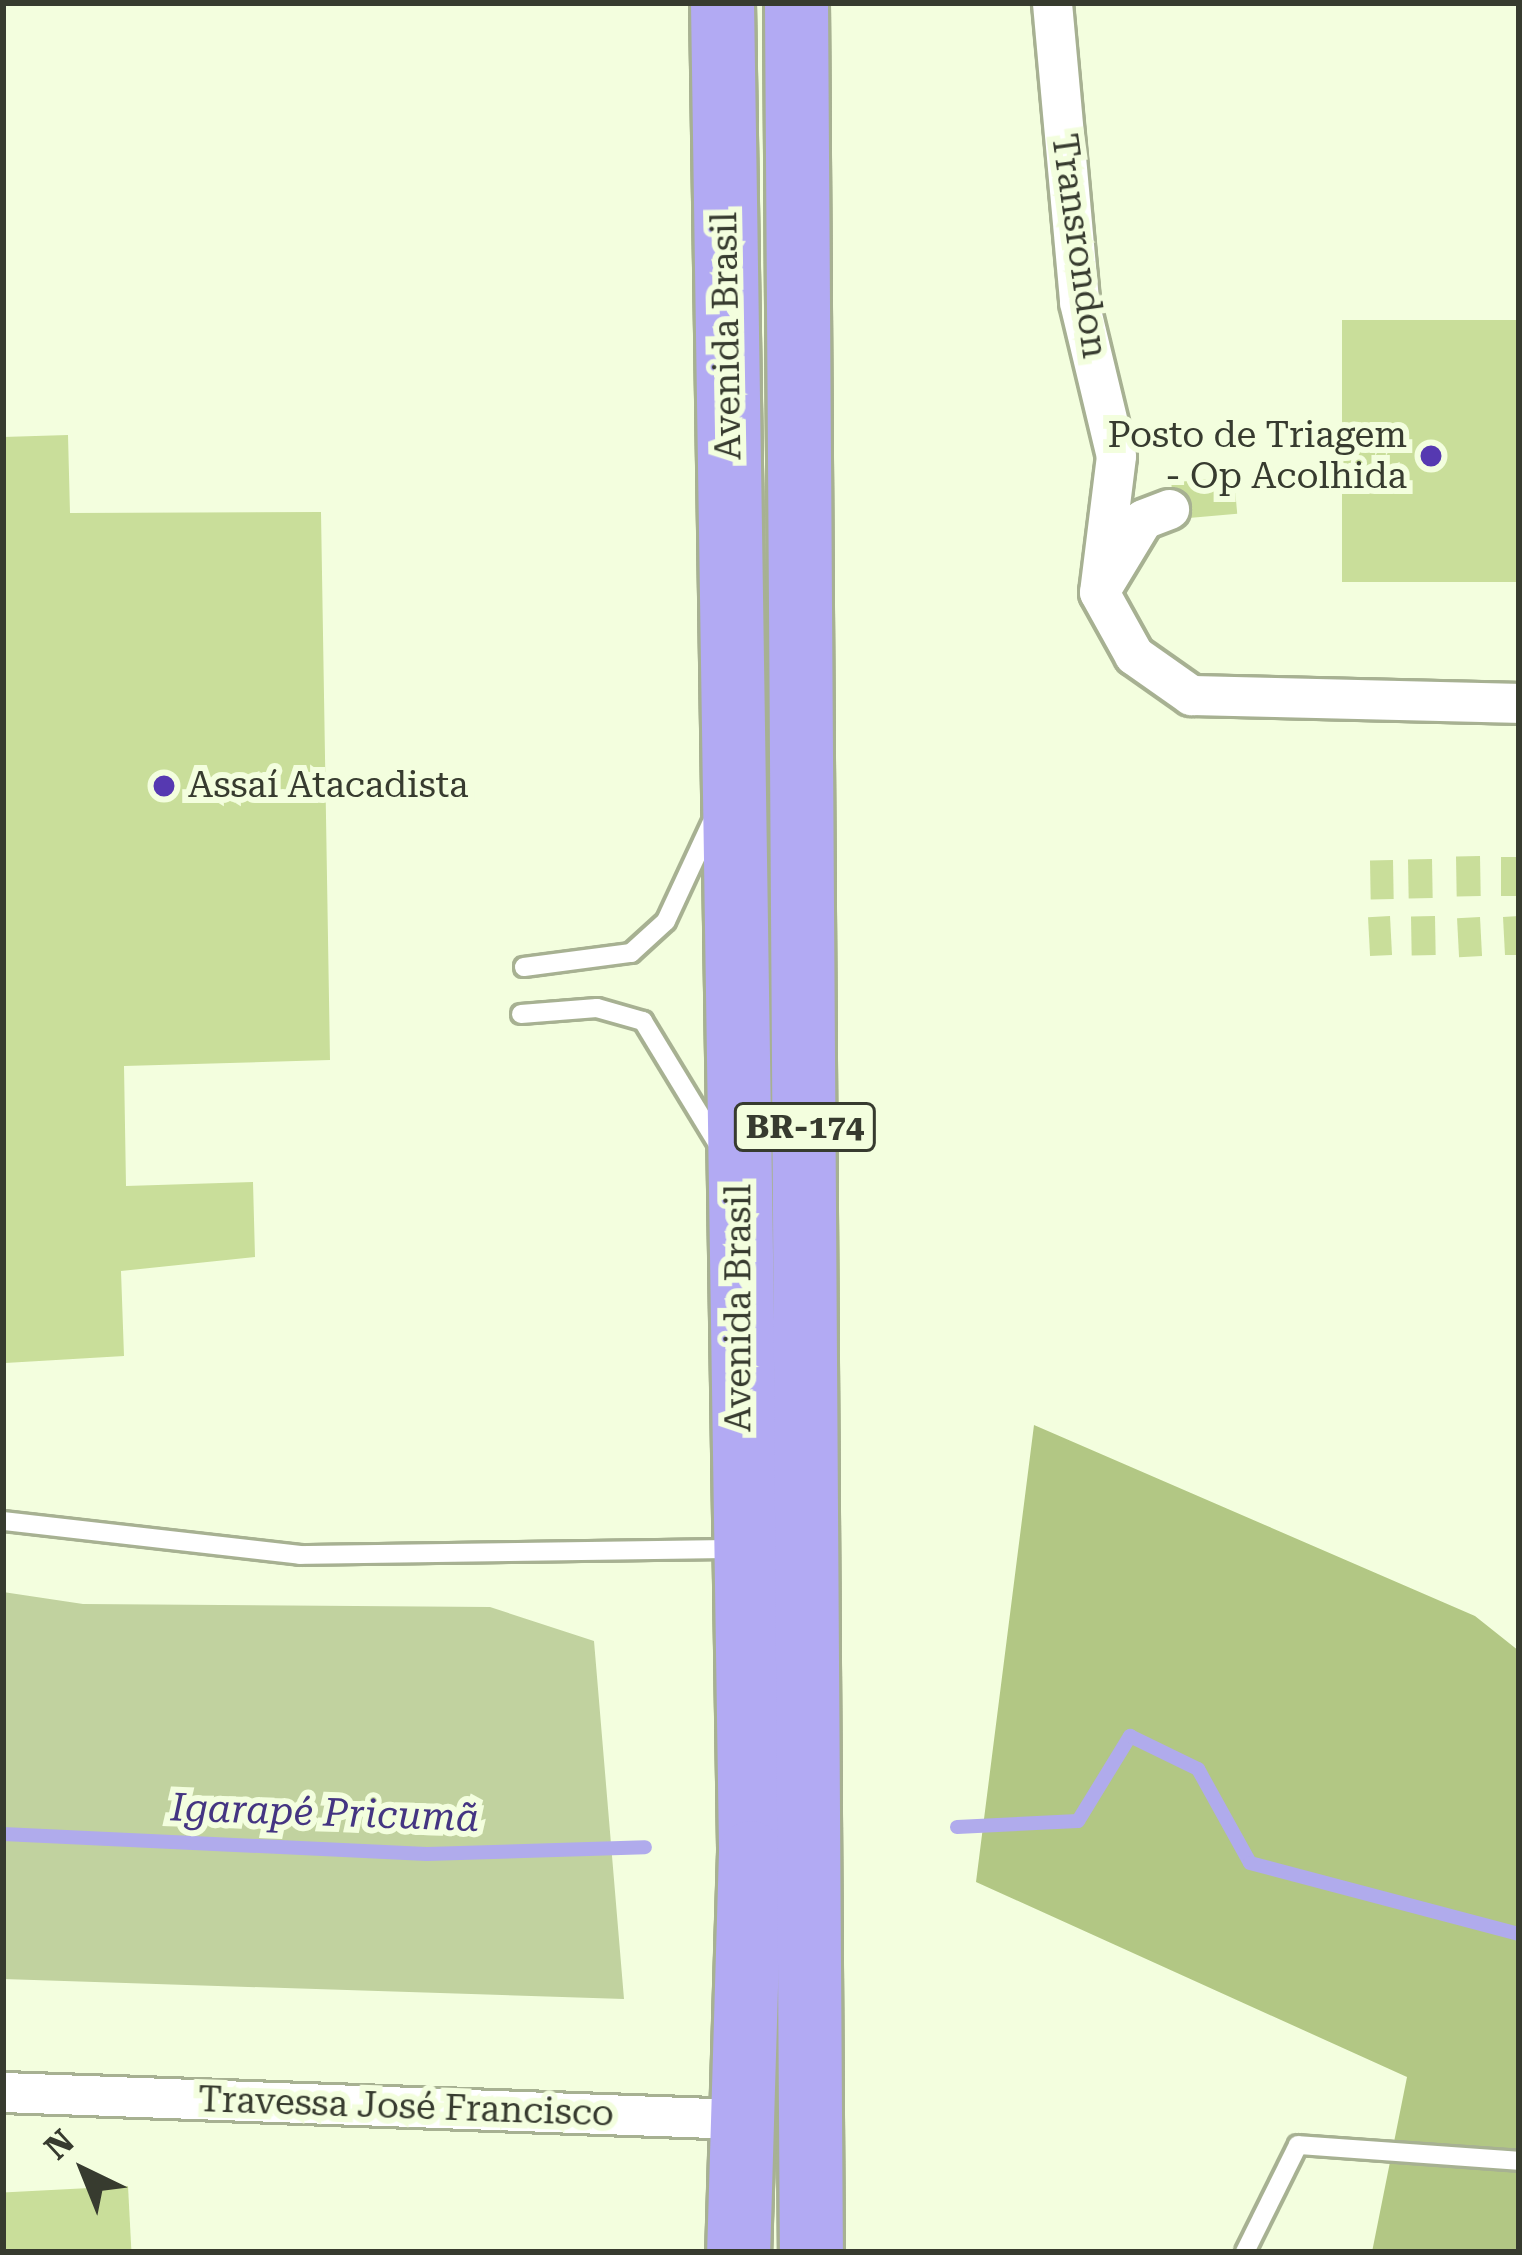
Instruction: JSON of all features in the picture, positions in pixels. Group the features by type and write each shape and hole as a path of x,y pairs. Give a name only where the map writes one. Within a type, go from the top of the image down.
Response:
{"highway":[{"name":"Avenida Brasil","path":"722,3 741,1549 750,1852 738,2119 738,2252"},
{"name":"Avenida Brasil","path":"796,3 811,2252"}],"street":[{"name":"Transrondon","path":"1052,3 1079,302 1116,455 1099,592"},
{"path":"1169,509 1143,519 1099,592 1134,655 1191,695 1519,703"},
{"name":"Travessa José Francisco","path":"3,2092 738,2119"}],"lane":[{"path":"524,967 631,953 666,921 734,758"},
{"path":"521,1014 597,1008 644,1021 738,1185"},
{"path":"3,1521 300,1556 741,1549"},
{"path":"1245,2252 1298,2145 1519,2161"}],"green space":[{"path":"1034,1425 1475,1616 1519,1651 1519,2252 1372,2252 1407,2077 976,1882"},
{"path":"3,1592 83,1604 490,1607 594,1641 624,1999 3,1979"}],"building":[{"name":"Posto de Triagem - Op Acolhida","path":"1342,320 1519,320 1519,582 1342,582"},
{"name":"Assaí Atacadista","path":"68,435 70,513 321,512 330,1060 124,1066 126,1186 253,1182 255,1257 121,1271 124,1356 5,1363 3,437"},
{"path":"1234,477 1237,514 1174,519 1171,482"},
{"path":"1456,856 1480,856 1481,896 1457,896"},
{"path":"1501,857 1519,857 1519,896 1501,896"},
{"path":"1408,859 1432,859 1433,898 1409,898"},
{"path":"1370,860 1393,860 1394,899 1371,899"},
{"path":"1390,916 1392,955 1370,956 1368,917"},
{"path":"1411,916 1435,916 1436,955 1412,955"},
{"path":"1519,916 1519,955 1505,955 1503,917"},
{"path":"1480,917 1482,956 1459,957 1457,918"},
{"path":"128,2186 131,2252 6,2252 3,2193"}],"waterway":[{"name":"Igarapé Pricumã","path":"957,1827 1078,1821 1130,1736 1198,1769 1250,1863 1519,1934"},
{"name":"Igarapé Pricumã","path":"3,1834 427,1854 645,1847"}],"place":[{"name":"Posto de Triagem - Op Acolhida","path":"1431,456"},
{"name":"Assaí Atacadista","path":"164,786"}]}
